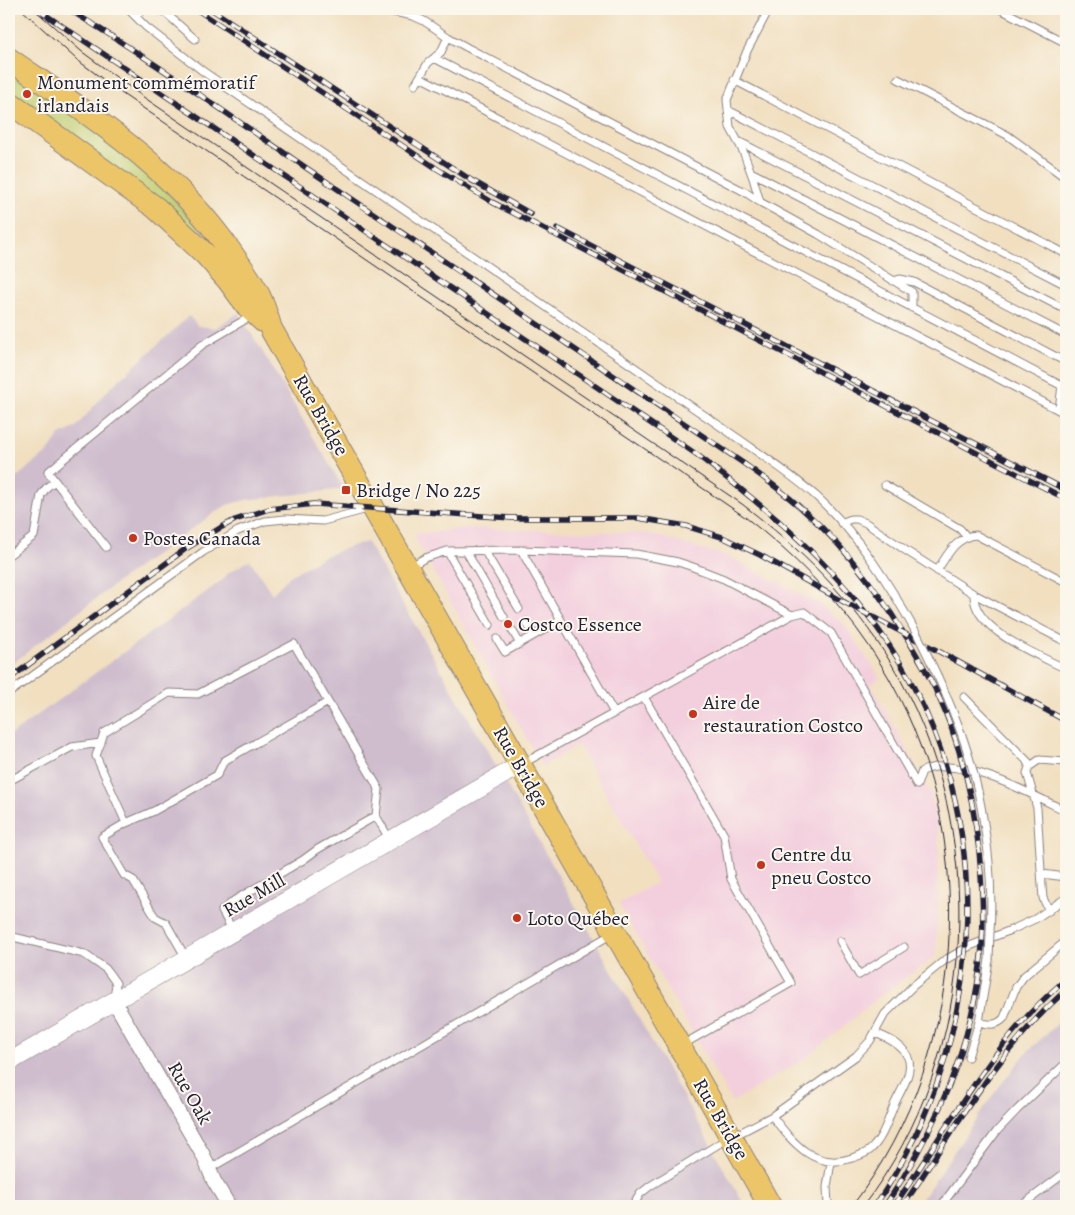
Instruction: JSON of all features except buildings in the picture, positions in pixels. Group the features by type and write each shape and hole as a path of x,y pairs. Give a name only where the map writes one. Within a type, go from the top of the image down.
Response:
{"main road":[{"name":"Rue Bridge","path":"9,59 116,134 164,174 218,234 247,276 263,317 374,508 770,1206"},
{"name":"Rue Bridge","path":"9,102 156,208 187,236 263,317"}],"street":[{"name":"Rue Mill","path":"9,1062 520,765"},
{"name":"Rue Oak","path":"114,1001 203,1155 214,1182 228,1206"}],"lane":[{"path":"128,9 168,45 204,72 770,461 816,496 841,523 880,572 940,680 958,722 978,791 990,855 992,891 989,960 979,1022 968,1057"},
{"path":"135,16 144,9"},
{"path":"161,9 195,39"},
{"path":"379,9 413,16 424,21 448,38 745,192 912,292 912,308"},
{"path":"760,202 751,172 730,127 728,94 769,9"},
{"path":"1000,9 1066,44"},
{"path":"415,85 428,63 441,52 448,38"},
{"path":"434,58 1064,387 1059,410"},
{"path":"420,77 1066,414"},
{"path":"898,79 1007,135 1066,178"},
{"path":"734,80 1066,254"},
{"path":"728,110 1066,286"},
{"path":"738,141 1066,310"},
{"path":"751,172 1066,335"},
{"path":"893,281 900,279 914,282 1066,362"},
{"path":"106,548 48,472 202,345 263,317"},
{"path":"9,555 34,536 41,495 46,487 55,481"},
{"path":"885,485 960,530 966,536"},
{"path":"9,693 203,552 238,531 265,521 285,519 323,521 374,508"},
{"path":"841,523 851,519 857,519 866,523 974,594 1066,642"},
{"path":"937,571 955,545 966,536 978,535 1066,582"},
{"path":"484,550 519,609"},
{"path":"408,568 425,558 447,551 521,550 636,554 678,562 724,579 792,615"},
{"path":"521,550 614,713"},
{"path":"447,551 490,626"},
{"path":"466,551 504,617"},
{"path":"974,594 975,605 979,614 993,629 1066,669"},
{"path":"520,765 792,615 804,612 831,633 917,785 922,771 935,767 955,767 996,779 1066,811"},
{"path":"497,638 505,652 561,620"},
{"path":"526,622 534,636"},
{"path":"512,630 520,644"},
{"path":"126,823 96,756 104,733 169,693 198,694 294,644 379,789 376,816 390,840"},
{"path":"644,696 724,835 731,879 791,983 679,1046"},
{"path":"964,697 1031,765"},
{"path":"187,959 166,923 155,917 133,880 124,875 102,837 126,823 154,811 217,775 224,761 328,702"},
{"path":"9,781 72,746 101,743"},
{"path":"1049,911 1043,898 1037,808 1027,773 1031,765 1039,760 1066,762"},
{"path":"233,932 222,912 235,900 376,816"},
{"path":"1042,874 1066,877"},
{"path":"633,1206 640,1194 650,1186 730,1137 772,1116 856,1056 870,1041 885,1014 913,986 945,960 970,946 1011,930 1049,911 1066,898"},
{"path":"209,1169 615,932"},
{"path":"9,936 79,952 92,959 106,969 116,984 114,1001"},
{"path":"840,941 859,975 904,948"},
{"path":"979,1022 993,1025 1002,1021 1007,1014 1013,994 1020,981 1029,971 1066,941"},
{"path":"772,1116 792,1140 818,1159 831,1162 864,1154 880,1136 910,1068 908,1056 903,1049 884,1036 875,1033"},
{"path":"941,1206 997,1130 1066,1062"},
{"path":"828,1206 827,1187 831,1162"},
{"path":"1021,1206 1066,1172"}],"shaded area":[{"path":"238,313 344,489 245,500 227,505 119,581 9,666 9,483 47,453 60,435 75,428 107,391 189,316 198,326 215,328"},
{"path":"468,528 646,533 727,556 819,604 845,625 880,678 871,684 931,794 939,840 936,956 880,996 806,1058 732,1102 619,904 657,882 578,745 542,766 413,534"},
{"path":"367,542 745,1206 9,1206 9,736 224,579 228,573 250,560 272,594 291,575 323,557"},
{"path":"1066,1016 1066,1206 917,1206 995,1092 1026,1053"}],"green space":[{"path":"9,67 146,168 232,266 9,94"}],"tram line":[{"path":"21,9 76,59 124,95 745,517 780,546 812,577 842,610 869,646 906,711 932,781 946,854 949,929 941,1003 923,1074 893,1143 852,1206"},
{"path":"34,9 81,51 142,96 742,504 785,539 824,576 860,617 876,640 891,663 923,727 945,796 957,867 958,939 950,1010 931,1080 902,1146 863,1206"}],"railway":[{"path":"37,9 696,454 746,493 794,535 838,579 878,629 918,696 946,767 962,842 967,917 960,993 942,1067 914,1139 875,1206"},
{"path":"68,9 169,74 743,463 779,490 822,527 861,571 911,645 939,696"},
{"path":"196,9 439,170 492,202 1066,499"},
{"path":"211,9 471,180 531,214"},
{"path":"557,228 1066,490"},
{"path":"9,679 184,550 220,528 235,520 269,509 314,504 511,518 638,518 686,526 722,537 760,555 1066,721"},
{"path":"885,1206 921,1146 950,1082 962,1049 971,1015 978,981 982,946 981,875 973,810 959,750 936,691"},
{"path":"894,1206 974,1084 1003,1045 1033,1010 1066,979"},
{"path":"903,1206 998,1065 1042,1013 1066,990"}],"place":[{"name":"Monument commémoratif irlandais","path":"27,94"},
{"name":"Bridge / No 225","path":"346,490"},
{"name":"Postes Canada","path":"133,538"},
{"name":"Costco Essence","path":"508,624"},
{"name":"Aire de restauration Costco","path":"693,714"},
{"name":"Centre du pneu Costco","path":"761,865"},
{"name":"Loto Québec","path":"517,918"}]}
